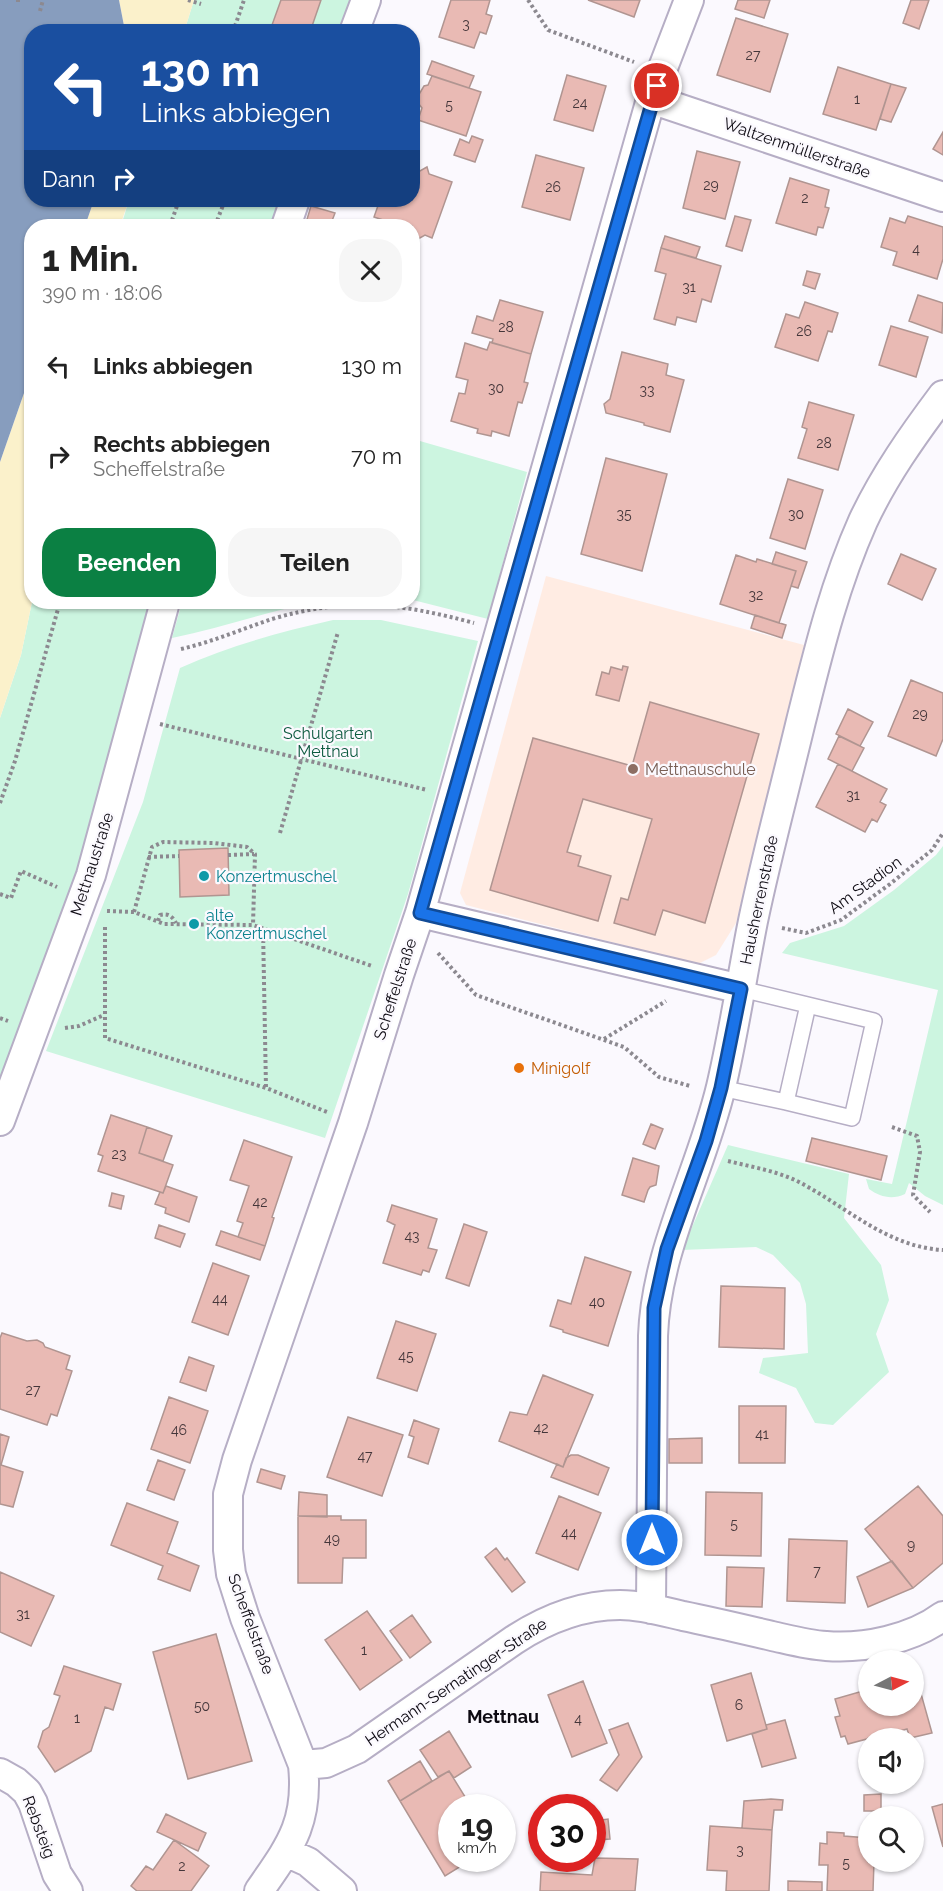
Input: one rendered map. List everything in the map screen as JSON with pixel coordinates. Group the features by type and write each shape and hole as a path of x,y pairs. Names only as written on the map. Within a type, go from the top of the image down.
{"street":[{"path":"357,24 366,0"},
{"name":"Scheffelstraße","path":"303,1765 245,1618 231,1574 227,1523 228,1494 237,1460 353,1123 418,920 651,99 688,0"},
{"name":"Waltzenmüllerstraße","path":"651,99 943,197"},
{"name":"Hausherrenstraße","path":"651,1609 654,1308 667,1249 701,1155 720,1091 753,922 830,607 864,521 881,488 903,450 943,395"},
{"name":"Mettnaustraße","path":"0,1121 94,864 163,609"},
{"path":"418,920 741,989"},
{"name":"Hermann-Sernatinger-Straße","path":"303,1765 326,1763 357,1749 536,1625 558,1615 593,1607 621,1605 651,1609 825,1646 854,1647 886,1641 914,1632 943,1616"},
{"path":"259,1891 286,1852 301,1818 306,1790 303,1765"},
{"name":"Rebsteig","path":"0,1773 16,1782 27,1792 33,1803 57,1874 68,1891"},
{"path":"286,1852 308,1862 342,1891"}],"lane":[{"path":"720,1091 786,1102 852,1118 874,1021 741,989"},
{"path":"786,1102 808,1005"}],"path":[{"path":"40,11 44,0"},
{"path":"188,0 201,4"},
{"path":"235,24 244,0"},
{"path":"528,0 548,30 662,73"},
{"path":"0,803 15,761 58,609"},
{"path":"151,654 183,648 273,619 318,609"},
{"path":"420,609 501,630"},
{"path":"280,833 338,632"},
{"path":"166,725 453,797"},
{"name":"Am Stadion","path":"753,922 806,933 841,920 932,850 943,832"},
{"path":"134,912 152,847 163,842 231,844 247,847 255,854"},
{"path":"228,855 255,854"},
{"path":"253,925 255,854"},
{"path":"148,857 179,856"},
{"path":"0,894 11,898 21,871 83,897"},
{"path":"353,1123 266,1088 105,1038 105,911 134,912 164,924 253,925 377,968"},
{"path":"158,921 159,915 166,914 172,917 176,924"},
{"path":"418,920 476,995 624,1047 659,1077 720,1091"},
{"path":"263,928 266,1088"},
{"path":"603,1040 700,980"},
{"path":"61,1029 79,1026 104,1015"},
{"path":"892,1127 917,1136 920,1152 913,1195 930,1212"},
{"path":"701,1155 784,1175 882,1233 925,1249 943,1250"}],"shaded area":[{"name":"Mettnauschule","path":"546,576 804,645 736,923 716,955 698,964 466,905 460,893"}],"green space":[{"path":"194,0 357,0 348,24 186,24"},
{"path":"127,207 286,207 281,219 123,219"},
{"path":"420,441 527,472 488,619 420,602"},
{"path":"31,609 159,609 81,869 0,1094 0,718 21,655"},
{"path":"180,609 286,609 208,629 172,638"},
{"name":"Schulgarten Mettnau","path":"333,620 381,620 478,641 408,894 325,1138 46,1051 143,802 180,668 255,640"},
{"path":"943,846 943,1205 925,1196 909,1183 905,1194 895,1197 882,1196 869,1189 866,1179 892,1184 938,990 782,953 790,943 844,926 894,890 936,855"},
{"path":"728,1145 849,1174 844,1218 881,1265 889,1300 876,1334 889,1372 833,1425 815,1423 796,1388 759,1373 763,1358 808,1353 806,1304 800,1283 773,1255 756,1247 682,1250"}],"sand":[{"path":"119,0 194,0 186,24 124,24"},
{"path":"92,207 127,207 122,219 87,219"},
{"path":"24,393 24,609 31,609 21,655 0,718 0,462"}],"water":[{"path":"0,0 119,0 124,24 24,24 24,207 92,207 87,219 24,219 24,393 0,462"}],"building":[{"path":"281,0 321,0 313,24 272,24"},
{"path":"451,0 490,0 486,14 492,16 486,34 480,32 474,48 439,37"},
{"path":"588,0 640,0 634,17"},
{"path":"738,0 770,0 764,18 735,9"},
{"path":"911,0 929,0 919,29 903,23"},
{"path":"736,18 788,34 770,92 717,75"},
{"path":"432,61 474,76 469,88 427,74"},
{"path":"838,67 891,84 876,130 823,114"},
{"path":"567,75 606,86 593,131 554,120"},
{"path":"432,76 481,92 466,136 420,121 422,108 420,93 424,86 428,85"},
{"path":"891,84 906,88 891,122 880,119"},
{"path":"943,132 943,155 933,149"},
{"path":"472,136 483,140 475,162 454,155 460,139 469,143"},
{"path":"697,151 740,162 725,219 683,208"},
{"path":"536,155 584,168 570,220 522,207"},
{"path":"427,167 429,174 452,182 432,238 425,235 420,238 420,219 374,217 378,207 420,207 420,171"},
{"path":"790,178 829,190 825,207 829,208 823,228 818,227 816,235 776,223"},
{"path":"311,207 335,213 333,219 307,219"},
{"path":"735,216 751,220 742,251 726,246"},
{"path":"908,216 943,227 943,259 937,279 893,265 897,252 881,247 890,218 905,223"},
{"path":"665,236 700,247 696,258 661,248"},
{"path":"661,248 721,266 711,302 702,299 696,322 677,317 675,325 654,319 666,274 655,271"},
{"path":"807,271 820,274 815,289 803,285"},
{"path":"918,295 943,303 942,333 909,321"},
{"path":"500,300 543,312 531,354 492,343 493,339 472,333 477,316 493,321"},
{"path":"805,302 838,313 832,332 828,331 818,361 775,347 786,314 799,318"},
{"path":"891,326 928,337 916,377 879,365"},
{"path":"490,342 531,354 524,382 528,383 522,403 518,402 509,436 492,431 491,436 477,433 478,429 451,421 459,393 465,394 468,380 456,377 465,343 487,350"},
{"path":"622,352 668,364 666,375 684,380 670,432 606,413 604,404 610,399"},
{"path":"809,402 854,415 838,470 798,458 807,429 802,427"},
{"path":"606,458 667,474 642,571 581,554"},
{"path":"788,479 823,490 805,549 770,538"},
{"path":"776,552 807,562 798,588 791,586 796,571 772,564"},
{"path":"901,554 936,569 922,600 888,584"},
{"path":"736,555 796,571 779,623 720,604"},
{"path":"755,615 786,625 782,638 751,628"},
{"path":"623,666 628,667 619,701 596,695 602,672 609,674 611,667 622,670"},
{"path":"911,680 943,693 943,739 936,756 888,736"},
{"path":"650,702 759,734 705,923 663,910 655,935 614,923 621,898 628,900 652,819 583,799 567,852 581,856 578,866 611,876 598,921 490,890 533,738 632,766"},
{"path":"848,709 873,722 860,746 836,734"},
{"path":"839,736 864,748 852,771 828,759"},
{"path":"838,764 887,789 880,802 886,805 877,822 872,819 865,832 816,807"},
{"name":"Konzertmuschel","path":"228,848 229,895 180,897 179,850"},
{"path":"111,1115 147,1127 139,1153 173,1165 163,1193 98,1171 103,1156 98,1154"},
{"path":"651,1124 663,1129 655,1149 643,1144"},
{"path":"147,1127 172,1136 163,1161 139,1153"},
{"path":"812,1138 887,1156 881,1180 806,1161"},
{"path":"244,1140 292,1157 265,1246 238,1237 243,1223 237,1221 249,1186 230,1180"},
{"path":"633,1158 659,1166 656,1185 650,1187 644,1202 622,1195"},
{"path":"166,1186 197,1197 189,1222 165,1213 166,1208 155,1204 160,1192 163,1193"},
{"path":"112,1193 124,1196 121,1209 109,1206"},
{"path":"392,1205 437,1219 428,1248 437,1250 429,1272 423,1270 421,1275 383,1263 395,1225 387,1221"},
{"path":"464,1224 487,1232 469,1286 446,1278"},
{"path":"159,1225 185,1234 180,1247 155,1238"},
{"path":"221,1231 265,1246 260,1260 216,1245"},
{"path":"585,1257 631,1272 608,1346 550,1326 558,1300 571,1304"},
{"path":"213,1263 249,1276 228,1335 192,1322"},
{"path":"721,1286 785,1288 784,1349 719,1347"},
{"path":"396,1321 436,1334 417,1391 377,1378"},
{"path":"2,1333 27,1341 37,1340 45,1347 70,1356 66,1369 72,1371 57,1416 51,1414 47,1425 0,1409 0,1338"},
{"path":"189,1357 214,1366 206,1391 180,1382"},
{"path":"543,1375 593,1395 563,1467 499,1441 510,1412 527,1415"},
{"path":"169,1397 208,1411 190,1463 151,1449"},
{"path":"739,1406 786,1406 785,1463 739,1463"},
{"path":"348,1417 403,1435 382,1496 327,1477"},
{"path":"414,1420 439,1429 428,1464 408,1457 414,1437 409,1435"},
{"path":"0,1434 9,1437 1,1465 23,1472 13,1507 0,1504"},
{"path":"702,1438 702,1463 669,1463 669,1439"},
{"path":"578,1455 609,1468 598,1495 551,1477 557,1464 563,1467 566,1458"},
{"path":"158,1460 185,1470 174,1500 147,1490"},
{"path":"261,1469 285,1476 281,1489 257,1482"},
{"path":"918,1486 943,1516 943,1563 913,1588 865,1529"},
{"path":"299,1492 327,1495 327,1517 298,1516"},
{"path":"706,1492 762,1493 761,1556 705,1555"},
{"path":"559,1496 601,1513 578,1570 536,1553"},
{"path":"127,1503 178,1522 167,1553 199,1566 190,1591 158,1579 163,1566 111,1545"},
{"path":"298,1516 341,1516 341,1520 366,1520 366,1558 343,1558 342,1583 298,1583"},
{"path":"789,1539 847,1541 845,1603 787,1601"},
{"path":"496,1548 505,1560 507,1558 525,1582 512,1592 485,1557"},
{"path":"892,1561 913,1588 868,1607 857,1577"},
{"path":"727,1567 764,1568 762,1607 726,1606"},
{"path":"0,1572 54,1596 31,1646 0,1632"},
{"path":"367,1611 402,1660 360,1690 325,1640"},
{"path":"412,1615 431,1642 410,1658 390,1631"},
{"path":"216,1634 252,1761 188,1779 153,1652"},
{"path":"64,1666 121,1684 113,1710 105,1707 91,1751 55,1772 38,1747 43,1731 49,1727 60,1696 54,1694"},
{"path":"751,1673 767,1729 727,1741 711,1685"},
{"path":"583,1681 607,1743 572,1757 548,1695"},
{"path":"858,1692 858,1716 924,1716 924,1704 932,1733 924,1735 924,1728 858,1728 858,1741 848,1744 845,1736 841,1737 835,1717 840,1716 835,1699"},
{"path":"785,1720 796,1758 762,1767 752,1734 767,1729 766,1725"},
{"path":"628,1723 642,1757 617,1791 600,1780 619,1755 609,1730"},
{"path":"449,1731 471,1767 454,1778 449,1771 438,1777 420,1750"},
{"path":"420,1761 432,1781 400,1801 388,1781"},
{"path":"449,1771 463,1794 438,1794 438,1864 400,1801"},
{"path":"881,1794 881,1806 864,1806 864,1795"},
{"path":"783,1800 782,1810 774,1810 772,1830 742,1828 744,1801"},
{"path":"943,1804 943,1847 932,1807"},
{"path":"166,1814 206,1833 198,1851 157,1832"},
{"path":"606,1819 608,1819 610,1839 606,1839"},
{"path":"710,1826 772,1830 769,1891 726,1891 727,1871 707,1870"},
{"path":"827,1832 844,1833 844,1836 858,1837 858,1872 874,1872 873,1891 827,1891 828,1865 819,1865 820,1843 827,1844"},
{"path":"174,1840 209,1866 191,1891 137,1891 131,1886 146,1866 153,1870"},
{"path":"606,1858 638,1859 635,1891 540,1891 541,1872 592,1875 593,1872 606,1872"},
{"path":"788,1881 822,1882 822,1891 788,1891"}],"place":[{"name":"Mettnauschule","path":"633,769"},
{"name":"Konzertmuschel","path":"204,876"},
{"name":"alte Konzertmuschel","path":"194,924"},
{"name":"Minigolf","path":"519,1068"}],"district":[{"name":"Mettnau","path":"503,1716"}],"route":[{"path":"652,1540 654,1308 667,1249 706,1141 721,1088 741,989 420,913 651,99 657,86"}]}
